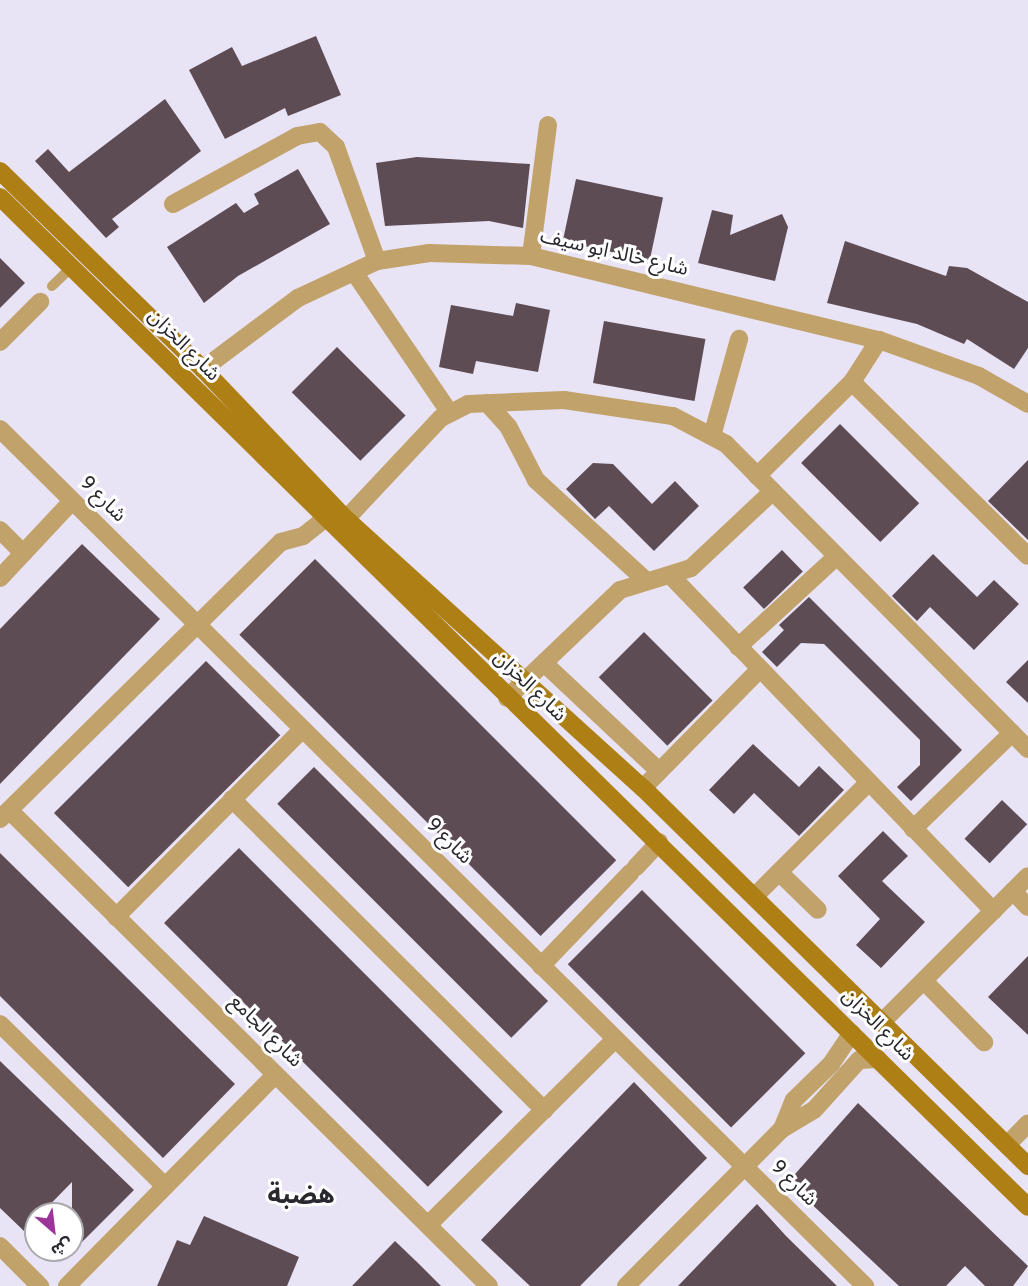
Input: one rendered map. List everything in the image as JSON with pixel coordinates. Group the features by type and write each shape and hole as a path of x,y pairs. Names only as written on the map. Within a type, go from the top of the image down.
{"main road":[{"name":"شارع الخزان","path":"0,171 203,369 346,519 643,788 1028,1166"},
{"name":"شارع الخزان","path":"0,197 507,698 659,842 1028,1207"}],"street":[{"path":"531,256 548,125"},
{"path":"173,204 297,136 320,132 336,147 377,261"},
{"name":"شارع خالد ابو سيف","path":"203,369 273,314 377,261 429,253 531,256 879,340 979,375 1028,404"},
{"path":"354,272 449,412"},
{"path":"0,342 40,302"},
{"path":"712,436 739,339"},
{"path":"757,476 852,382 879,340"},
{"path":"852,382 1028,556"},
{"path":"346,519 449,412 487,403 564,400 654,411 712,436 757,476 1028,749"},
{"path":"487,403 508,426 536,480 645,580"},
{"name":"شارع 9","path":"0,429 859,1284"},
{"path":"507,698 620,590 645,580 671,576 702,560 773,491"},
{"path":"0,578 71,501"},
{"path":"5,815 281,542 303,536 325,519"},
{"path":"0,530 23,553"},
{"path":"738,647 837,556"},
{"path":"671,576 993,911"},
{"path":"544,663 659,771"},
{"path":"643,788 760,669"},
{"path":"116,916 302,730"},
{"path":"913,829 1012,734"},
{"path":"755,896 868,782"},
{"path":"232,800 544,1110"},
{"name":"شارع الجامع","path":"5,815 116,916 428,1225 484,1284"},
{"path":"541,966 659,842"},
{"path":"779,872 818,910"},
{"path":"882,1022 1028,876"},
{"path":"1013,891 1028,907"},
{"path":"924,981 984,1042"},
{"path":"0,1024 165,1186"},
{"path":"782,1129 794,1100 831,1064 852,1032"},
{"path":"428,1225 615,1039"},
{"path":"626,1286 782,1129 814,1110 855,1063 878,1059"},
{"path":"67,1286 275,1075"},
{"path":"1007,1145 1028,1123"},
{"path":"0,1246 40,1286"}],"lane":[{"path":"52,286 72,267"}],"building":[{"path":"316,36 341,95 288,116 285,108 225,139 189,70 232,47 242,66"},
{"path":"165,99 201,151 112,219 119,227 106,238 35,161 48,149 69,172"},
{"path":"417,157 530,164 523,228 489,221 385,226 376,163"},
{"path":"298,169 330,224 238,276 204,303 167,247 236,203 244,213 259,204 254,194"},
{"path":"576,179 663,198 650,260 563,242"},
{"path":"712,210 733,215 730,235 782,214 788,227 775,281 698,263"},
{"path":"845,241 946,276 949,266 967,268 1028,302 1028,348 1014,369 967,339 964,344 917,324 827,303"},
{"path":"0,258 25,283 0,308"},
{"path":"516,303 550,310 538,372 476,361 473,374 439,367 451,305 513,316"},
{"path":"604,321 705,339 694,401 593,383"},
{"path":"337,347 406,416 360,461 292,392"},
{"path":"840,424 919,503 880,542 801,463"},
{"path":"1028,460 1028,540 988,501"},
{"path":"593,463 613,464 652,504 675,481 699,506 654,551 609,506 595,519 566,489"},
{"path":"82,544 160,619 0,784 0,629"},
{"path":"782,550 803,572 764,609 743,588"},
{"path":"933,554 977,597 994,580 1019,604 974,650 930,607 917,621 892,596"},
{"path":"315,559 616,860 541,936 239,635"},
{"path":"809,597 962,750 911,801 897,787 920,765 920,740 824,644 801,643 777,667 762,652 784,630 779,625"},
{"path":"644,632 713,701 667,746 599,677"},
{"path":"1028,660 1028,703 1006,682"},
{"path":"206,661 280,735 128,887 54,813"},
{"path":"753,744 799,787 819,766 844,790 799,836 754,793 734,814 709,790"},
{"path":"314,767 548,1001 511,1038 277,804"},
{"path":"1002,800 1027,824 990,863 964,839"},
{"path":"883,831 908,856 882,881 925,922 881,968 856,945 880,919 838,876"},
{"path":"239,848 503,1112 428,1187 164,923"},
{"path":"0,853 235,1084 163,1158 0,996"},
{"path":"642,890 805,1053 731,1128 568,964"},
{"path":"1028,956 1028,1035 988,997"},
{"path":"0,1061 134,1190 84,1240 84,1202 72,1202 72,1182 52,1202 24,1202 24,1231 0,1208"},
{"path":"634,1082 707,1158 580,1286 530,1286 481,1240"},
{"path":"858,1103 1028,1266 1013,1286 985,1286 965,1266 946,1286 899,1286 788,1182"},
{"path":"757,1204 786,1236 837,1286 678,1286"},
{"path":"204,1216 299,1257 287,1286 157,1286 177,1240 190,1245"},
{"path":"395,1241 419,1264 441,1286 352,1286"}],"district":[{"name":"هضبة","path":"301,1197"}]}
